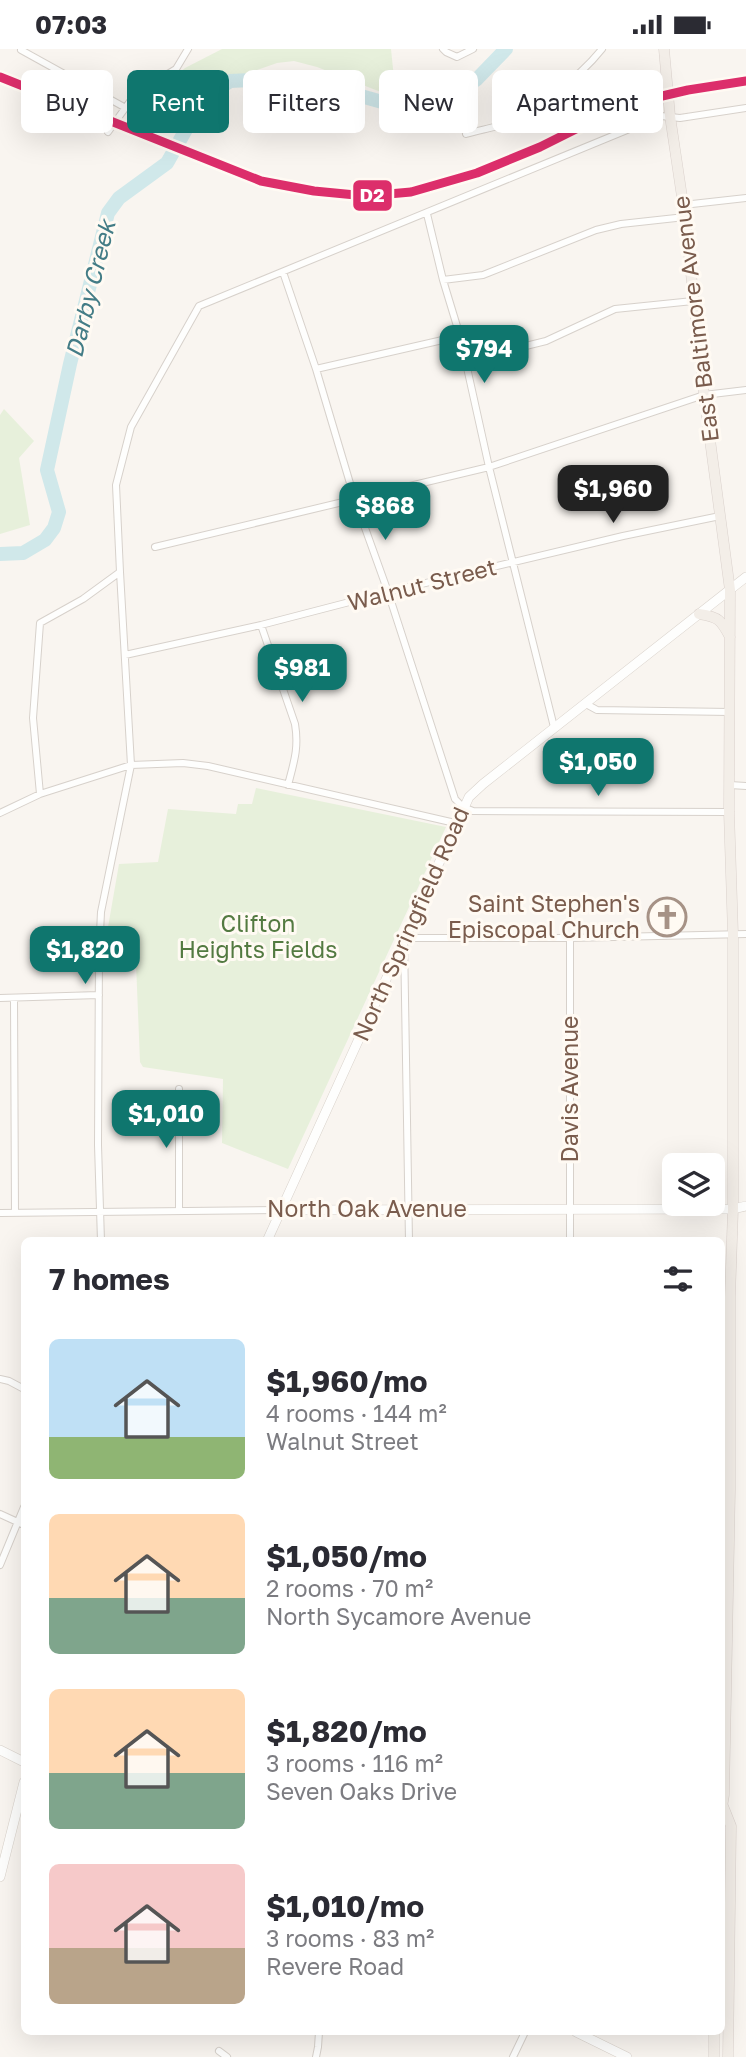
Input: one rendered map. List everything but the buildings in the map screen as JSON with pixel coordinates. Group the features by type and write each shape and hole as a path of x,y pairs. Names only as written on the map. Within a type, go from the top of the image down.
{"main road":[{"name":"East Baltimore Avenue","path":"664,49 704,395 730,590 733,1209 726,1297 725,1515"},
{"name":"North Springfield Road","path":"269,1237 469,797 746,577"},
{"path":"699,614 722,622 730,638"},
{"name":"North Oak Avenue","path":"281,1210 733,1209 746,1206"},
{"path":"0,1750 21,1760"},
{"path":"0,1877 21,1794"},
{"name":"East Baltimore Avenue","path":"725,1814 731,1826 725,1930 728,2057"},
{"path":"582,2035 628,2057"},
{"path":"714,2035 714,2057"}],"street":[{"path":"113,124 135,93 176,69 188,49"},
{"path":"443,49 457,57 473,49"},
{"path":"466,134 500,125 526,112 591,64 602,49"},
{"path":"22,50 124,107"},
{"path":"101,1237 101,912 131,765 116,485 131,427 199,306 661,116 680,118 746,108"},
{"path":"683,205 746,198"},
{"path":"427,214 460,336 489,467 555,727"},
{"path":"443,280 483,275 596,230 621,224 685,217"},
{"path":"283,272 316,369 355,500 388,592 455,799 463,807 474,811 730,812"},
{"path":"465,361 546,341 615,309 693,300"},
{"path":"316,369 460,336"},
{"path":"155,547 489,467 704,395 746,390"},
{"name":"Walnut Street","path":"125,655 261,625 623,536 720,516"},
{"path":"40,794 33,718 40,623 83,599 120,572"},
{"path":"261,625 295,724 297,749 288,785"},
{"path":"586,704 597,710 730,712"},
{"path":"0,813 40,794 131,765 183,763 208,766 456,823"},
{"path":"730,785 746,786"},
{"path":"409,1237 404,937 746,935"},
{"name":"Davis Avenue","path":"570,938 570,1237"},
{"path":"0,998 99,995"},
{"path":"14,998 15,1213"},
{"path":"179,1089 180,1211"},
{"name":"North Oak Avenue","path":"0,1213 281,1210"},
{"path":"0,1379 21,1387"},
{"path":"0,1514 21,1525"},
{"path":"0,1565 21,1528"},
{"path":"316,2057 319,2035"},
{"path":"513,2057 524,2035"},
{"path":"219,2051 227,2057"}],"green space":[{"path":"222,49 391,49 393,70 379,70 379,91 365,86 365,70 325,70 294,61 257,70 243,70 243,78 229,85 229,70 183,70"},
{"path":"4,409 34,441 19,458 30,525 0,534 0,415"},
{"name":"Clifton Heights Fields","path":"256,788 446,827 288,1169 222,1143 223,1079 143,1067 140,1062 136,963 104,950 119,864 158,862 168,809 236,814 238,804 252,804"}],"waterway":[{"name":"Darby Creek","path":"0,554 23,553 45,540 54,528 59,512 47,470 70,364 108,213 119,198 167,163 201,103 230,81 271,79 295,87 318,84 400,107 424,108 449,99 477,79 506,49"}],"transit line":[{"name":"D2","path":"0,77 261,181 314,191 366,196 411,192 477,173 540,147 608,113 645,100 746,81"}],"place":[{"name":"Saint Stephen's Episcopal Church","path":"667,917"}]}
